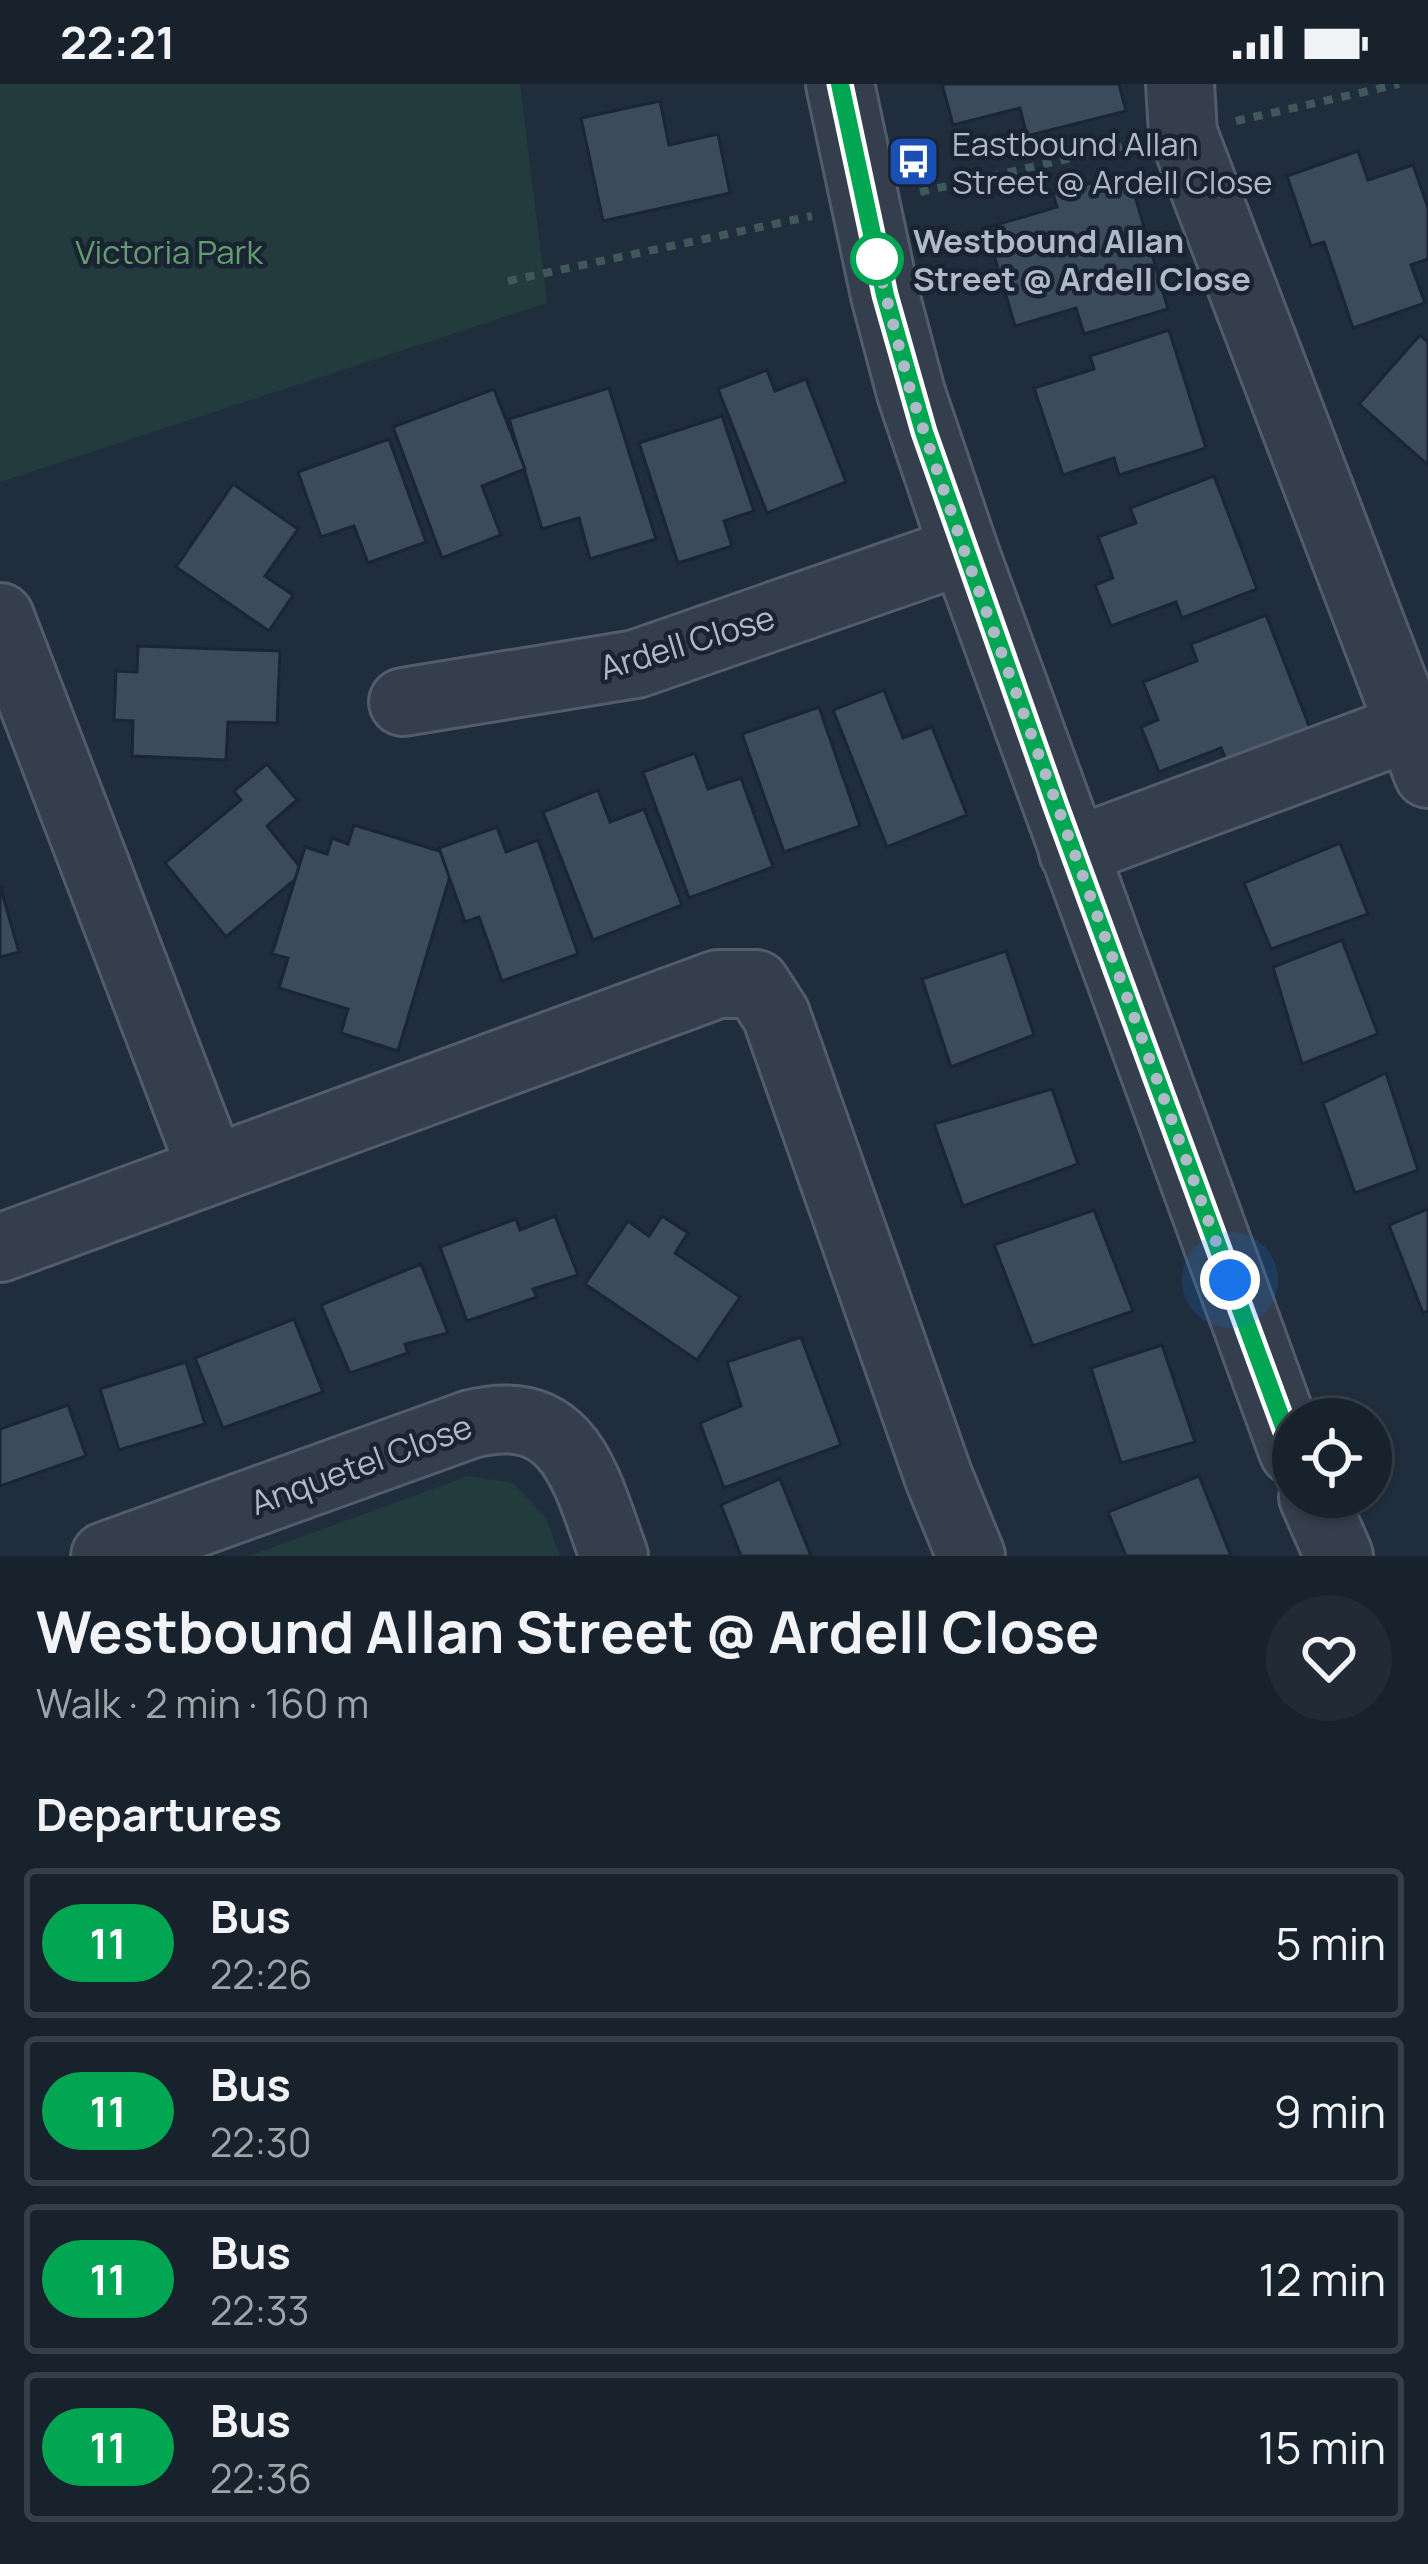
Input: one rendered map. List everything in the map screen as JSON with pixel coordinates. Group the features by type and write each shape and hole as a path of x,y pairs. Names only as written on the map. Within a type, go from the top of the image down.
{"street":[{"path":"840,84 911,393 1072,852 1274,1398"},
{"path":"1072,852 1421,740 1183,133 1180,84"},
{"name":"Ardell Close","path":"403,702 636,664 964,550"},
{"path":"0,617 212,1170"},
{"path":"0,1248 718,984 756,984 776,1015 938,1478 971,1556"},
{"name":"Anquetel Close","path":"105,1556 471,1424 508,1417 545,1427 562,1438 590,1490 614,1556"},
{"path":"1322,1518 1339,1556"}],"path":[{"path":"508,281 817,215"}],"green space":[{"name":"Victoria Park","path":"0,84 520,84 547,303 0,482"},
{"path":"468,1476 513,1483 546,1518 560,1556 249,1556"}],"building":[{"path":"942,84 1119,84 1126,111 1027,136 1020,108 953,125"},
{"path":"660,101 669,145 718,134 730,193 603,221 581,118"},
{"path":"1358,151 1368,180 1413,165 1428,208 1428,259 1411,265 1425,303 1353,328 1324,242 1311,246 1287,176"},
{"path":"1128,172 1168,309 1084,334 1076,308 1015,326 986,228 1057,207 1053,194"},
{"path":"1169,330 1206,448 1119,475 1114,458 1063,475 1034,388 1094,369 1090,356"},
{"path":"1420,335 1428,342 1428,465 1359,404"},
{"path":"767,370 775,391 806,379 846,482 767,513 718,389"},
{"path":"609,388 656,539 590,559 579,518 542,529 509,419"},
{"path":"494,389 525,469 482,486 501,535 442,558 393,427"},
{"path":"722,416 754,511 724,521 732,546 678,563 639,443"},
{"path":"389,439 426,542 368,563 354,526 321,537 298,472"},
{"path":"1214,476 1257,589 1182,618 1176,602 1111,626 1095,585 1113,578 1098,537 1136,523 1130,508"},
{"path":"233,484 298,529 265,576 293,595 269,631 176,567"},
{"path":"1266,615 1313,736 1230,768 1221,748 1159,772 1141,727 1158,720 1143,682 1197,661 1191,644"},
{"path":"138,646 280,651 277,723 228,722 226,760 132,756 133,721 114,720 116,671 137,672"},
{"path":"884,690 903,738 932,727 967,815 887,847 833,710"},
{"path":"819,707 860,826 784,852 742,734"},
{"path":"695,753 708,789 741,778 773,867 689,898 643,772"},
{"path":"267,764 297,800 267,826 304,872 226,937 165,863 241,800 234,791"},
{"path":"598,790 610,822 644,809 682,905 593,940 543,812"},
{"path":"354,825 456,856 398,1051 341,1033 348,1009 279,988 288,958 272,954 305,847 327,854 332,838 348,844"},
{"path":"497,827 506,852 538,840 578,954 502,981 479,917 465,922 439,848"},
{"path":"1340,843 1368,914 1271,949 1244,883"},
{"path":"0,886 19,952 0,957"},
{"path":"1342,940 1378,1034 1302,1064 1273,967"},
{"path":"1006,951 1034,1035 951,1067 922,979"},
{"path":"1386,1073 1418,1170 1355,1193 1323,1103"},
{"path":"1052,1089 1078,1164 963,1206 934,1124"},
{"path":"1428,1209 1428,1311 1423,1313 1389,1225"},
{"path":"1094,1210 1133,1311 1033,1346 994,1245"},
{"path":"555,1216 578,1275 533,1289 537,1297 467,1321 440,1247 516,1219 520,1230"},
{"path":"662,1216 688,1233 675,1253 740,1297 697,1360 585,1284 628,1221 649,1236"},
{"path":"421,1264 448,1333 405,1344 408,1353 350,1373 321,1305"},
{"path":"294,1319 323,1392 223,1428 195,1358"},
{"path":"801,1337 841,1445 724,1488 700,1423 741,1406 727,1362"},
{"path":"1162,1345 1195,1442 1121,1463 1091,1368"},
{"path":"186,1362 205,1424 119,1450 100,1389"},
{"path":"68,1405 86,1456 0,1486 0,1429"},
{"path":"1199,1476 1231,1556 1126,1556 1108,1512"},
{"path":"780,1479 811,1556 741,1556 721,1505"}],"bus line":[{"name":"11","path":"840,84 864,205 911,393 1057,809 1274,1398"}],"place":[{"name":"Eastbound Allan Street @ Ardell Close","path":"913,162"},
{"name":"Westbound Allan Street @ Ardell Close","path":"877,259"}],"route":[{"path":"877,259 874,250 911,393 964,550 1230,1280"}]}
